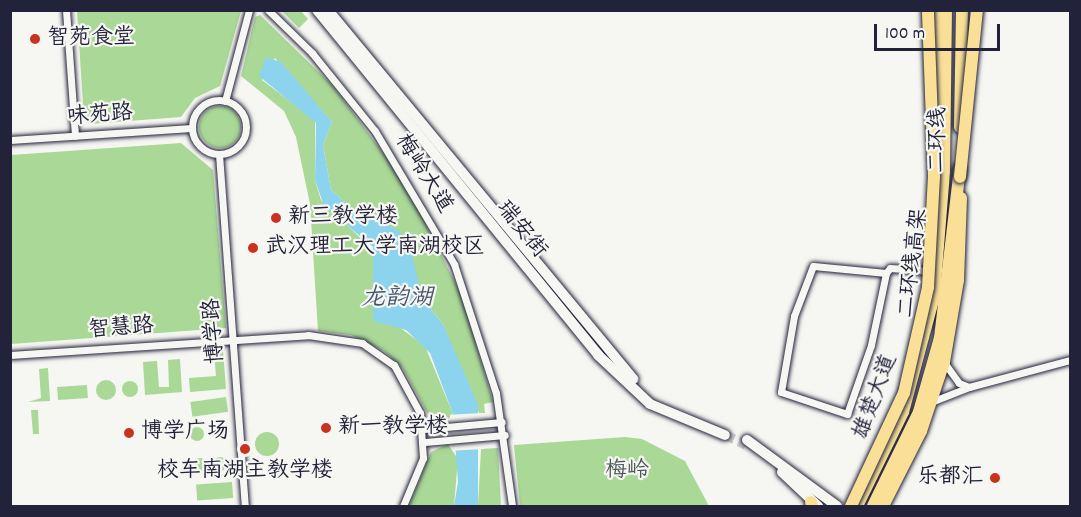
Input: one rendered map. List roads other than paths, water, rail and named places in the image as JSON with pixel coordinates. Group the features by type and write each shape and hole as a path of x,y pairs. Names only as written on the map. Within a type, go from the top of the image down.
{"main road":[{"name":"瑞安街","path":"317,10 598,355 650,404 726,432 656,401 611,356 328,10"},
{"path":"854,507 904,393 928,287 934,176 928,10"},
{"name":"雄楚大道","path":"854,507 906,382 930,271 938,10"},
{"name":"二环线高架","path":"854,507 903,412 934,296 944,172 946,10"},
{"name":"二环线","path":"873,507 919,412 940,338 960,177 962,10"},
{"path":"883,507 931,402 944,362 958,280 967,10"},
{"path":"960,177 977,10"},
{"path":"814,505 746,443 837,507"}],"street":[{"path":"66,10 75,136"},
{"path":"225,101 249,10"},
{"name":"梅岭大道","path":"268,10 351,98 427,211 476,321 505,435 512,507"},
{"path":"225,101 242,113 246,129 239,145 219,154 203,148 192,128 200,108 225,101"},
{"name":"味苑路","path":"10,140 192,128"},
{"name":"博学路","path":"219,154 245,507"},
{"path":"886,273 813,266 794,316 781,392 847,414 872,345 886,273 890,268 930,271"},
{"name":"智慧路","path":"10,355 322,335 362,343 399,371 424,429 425,441 418,475 403,507"},
{"path":"931,402 969,387 1071,360"},
{"path":"944,362 958,383 969,387"},
{"path":"424,429 502,422"},
{"path":"425,441 505,435"}],"water":[{"name":"龙韵湖","path":"266,57 281,62 332,122 323,145 331,190 350,207 399,231 410,247 423,300 443,324 478,405 478,506 454,506 458,482 453,414 430,353 406,330 373,321 373,247 324,206 315,180 316,123 259,76"}],"tunnel":[{"path":"725,435 746,445"}],"place":[{"name":"智苑食堂","path":"35,39"},
{"name":"新三教学楼","path":"276,218"},
{"name":"武汉理工大学南湖校区","path":"253,248"},
{"name":"新一教学楼","path":"326,428"},
{"name":"博学广场","path":"129,433"},
{"name":"校车南湖主教学楼","path":"245,449"},
{"name":"乐都汇","path":"995,478"}],"park label":[{"name":"梅岭","path":"627,472"}]}
